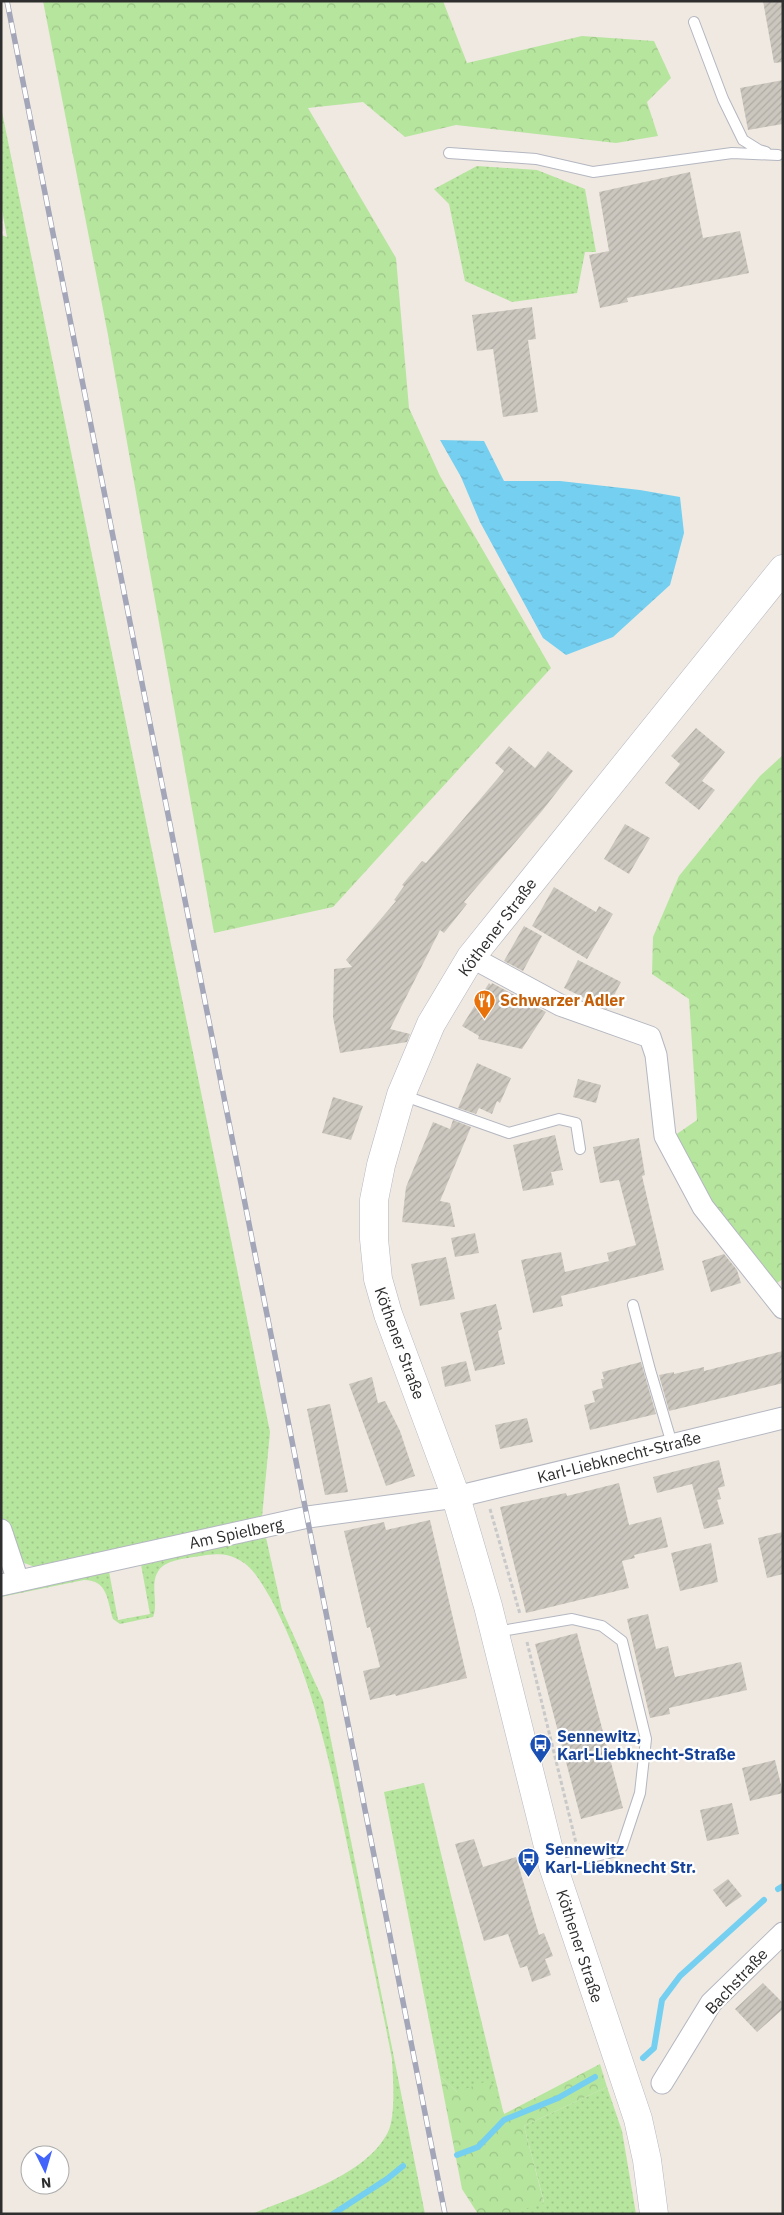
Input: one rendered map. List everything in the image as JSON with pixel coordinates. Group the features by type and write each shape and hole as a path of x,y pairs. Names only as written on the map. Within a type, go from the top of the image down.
{"main road":[{"name":"Köthener Straße","path":"654,2214 647,2160 638,2119 554,1866 495,1632 456,1497 388,1314 378,1279 374,1239 374,1200 381,1165 401,1095 431,1024 471,957 783,569"}],"street":[{"path":"471,957 560,1005 650,1037 656,1055 665,1136 703,1207 783,1308"},
{"name":"Karl-Liebknecht-Straße","path":"456,1497 783,1418"},
{"name":"Am Spielberg","path":"1,1530 10,1583 308,1517 456,1497"},
{"name":"Bachstraße","path":"662,2083 711,2003 779,1945"}],"lane":[{"path":"694,22 723,99 743,140 759,150 780,155"},
{"path":"449,153 536,159 593,172 732,153 780,155"},
{"path":"401,1095 509,1133 559,1119 576,1123 580,1149"},
{"path":"633,1306 672,1444"},
{"path":"495,1632 572,1620 602,1626 622,1641 635,1691 646,1739 640,1793 622,1847 613,1852 554,1866"}],"path":[{"path":"484,1490 524,1626 581,1860"}],"green space":[{"path":"43,1 443,1 467,63 582,36 654,41 671,78 647,102 658,136 616,143 456,125 405,137 363,102 308,108 396,258 409,408 440,476 551,668 333,907 214,933 108,335"},
{"path":"1,107 270,1432 262,1517 38,1568 21,1562 1,1520 1,235 7,237 1,205"},
{"path":"477,166 537,170 585,189 596,252 585,252 577,293 512,302 465,281 449,204 434,189"},
{"path":"783,755 783,1279 774,1285 713,1210 671,1138 697,1120 689,999 652,974 653,937 679,876 760,776"},
{"path":"265,1533 282,1610 323,1700 425,2214 252,2214 328,2183 364,2161 378,2147 388,2132 391,2125 393,2096 392,2059 388,2037 323,1739 301,1667 271,1599 258,1578 246,1564 236,1558 222,1554 185,1558 167,1563 156,1575 154,1587 155,1611 153,1617 120,1624 113,1619 108,1598 102,1587 92,1581 84,1580 1,1597 1,1589 108,1566 118,1620 150,1614 140,1559"},
{"path":"424,1783 504,2115 457,2092 440,2076 384,1792"},
{"path":"600,2064 607,2087 524,2126 544,2203 508,2214 478,2214 462,2189 440,2076 457,2092 490,2080 504,2114"},
{"path":"607,2087 622,2131 636,2214 508,2214 544,2202 524,2126"}],"water":[{"path":"440,440 484,441 504,481 560,481 640,490 680,497 684,533 670,585 613,637 566,655 543,638 480,522 461,477"}],"building":[{"path":"763,1 783,1 783,62 774,63"},
{"path":"783,80 783,124 748,130 740,88"},
{"path":"690,172 703,238 740,231 749,273 627,298 628,302 600,308 589,255 609,251 599,192"},
{"path":"532,307 536,339 528,340 538,412 503,417 493,349 477,351 472,315"},
{"path":"696,728 725,752 702,781 715,790 699,810 665,783 680,764 671,756"},
{"path":"509,746 535,768 548,751 573,771 542,811 464,902 467,904 444,933 440,930 390,1029 410,1034 407,1042 340,1053 333,1017 334,969 352,967 346,960 396,901 394,900 404,886 402,885 422,861 426,863 504,771 495,763"},
{"path":"625,824 650,838 629,874 604,859"},
{"path":"554,887 596,912 599,906 613,914 587,959 532,926"},
{"path":"524,926 542,936 523,971 504,961"},
{"path":"578,960 621,982 607,1009 564,988"},
{"path":"489,983 546,1012 522,1049 478,1039 479,1036 462,1026"},
{"path":"477,1063 511,1078 500,1103 497,1101 492,1114 479,1108 476,1114 458,1108"},
{"path":"578,1079 601,1085 596,1103 573,1097"},
{"path":"333,1097 363,1106 351,1140 322,1133"},
{"path":"453,1120 471,1127 440,1201 450,1203 455,1227 402,1222 406,1187 433,1122 450,1129"},
{"path":"555,1135 563,1170 551,1172 554,1185 523,1191 513,1145"},
{"path":"639,1138 645,1175 642,1176 664,1270 561,1296 563,1306 533,1313 521,1260 561,1252 565,1272 609,1261 607,1253 636,1245 619,1180 600,1183 593,1147"},
{"path":"475,1233 479,1253 455,1257 451,1238"},
{"path":"724,1254 737,1270 741,1283 711,1292 702,1261"},
{"path":"446,1257 455,1299 420,1306 411,1264"},
{"path":"496,1304 502,1329 498,1331 505,1364 475,1371 460,1313"},
{"path":"783,1351 783,1383 669,1411 659,1375 674,1372 674,1374 704,1367 704,1371"},
{"path":"466,1361 471,1381 445,1387 441,1367"},
{"path":"641,1362 656,1414 590,1430 584,1405 595,1402 592,1391 603,1388 601,1379 604,1379 602,1372"},
{"path":"372,1377 378,1403 385,1401 400,1431 415,1476 386,1486 349,1384"},
{"path":"330,1404 348,1492 325,1495 307,1409"},
{"path":"527,1418 533,1442 500,1449 495,1425"},
{"path":"719,1460 725,1486 718,1488 721,1499 717,1500 724,1524 704,1529 692,1484 657,1493 653,1477"},
{"path":"619,1483 629,1525 661,1517 668,1547 634,1555 635,1558 622,1561 629,1588 526,1613 500,1507 566,1493 567,1496"},
{"path":"430,1520 467,1678 396,1696 395,1694 370,1700 363,1671 380,1667 370,1627 367,1628 344,1531 384,1522 386,1530"},
{"path":"783,1532 783,1574 767,1578 758,1538"},
{"path":"711,1543 718,1582 680,1591 671,1553"},
{"path":"648,1614 656,1649 668,1646 675,1677 741,1662 747,1690 669,1708 670,1714 650,1718 627,1619"},
{"path":"577,1633 623,1808 581,1819 535,1644"},
{"path":"775,1760 783,1793 750,1801 742,1768"},
{"path":"732,1803 739,1834 707,1841 700,1810"},
{"path":"474,1839 483,1867 516,1857 539,1935 544,1933 553,1956 545,1959 551,1975 532,1982 527,1966 520,1968 508,1934 484,1941 455,1844"},
{"path":"728,1879 742,1896 726,1907 713,1890"},
{"path":"763,1983 783,2003 783,2009 757,2032 735,2009"}],"waterway":[{"path":"778,1889 783,1886"},
{"path":"643,2058 654,2048 662,2000 680,1976 764,1900"},
{"path":"457,2155 478,2147 504,2120 558,2098 595,2077"},
{"path":"333,2214 387,2179 403,2166"}],"railway":[{"path":"7,1 445,2214"}],"place":[{"name":"Schwarzer Adler","path":"484,1019"},
{"name":"Sennewitz, Karl-Liebknecht-Straße","path":"541,1764"},
{"name":"Sennewitz Karl-Liebknecht Str.","path":"529,1877"}]}
